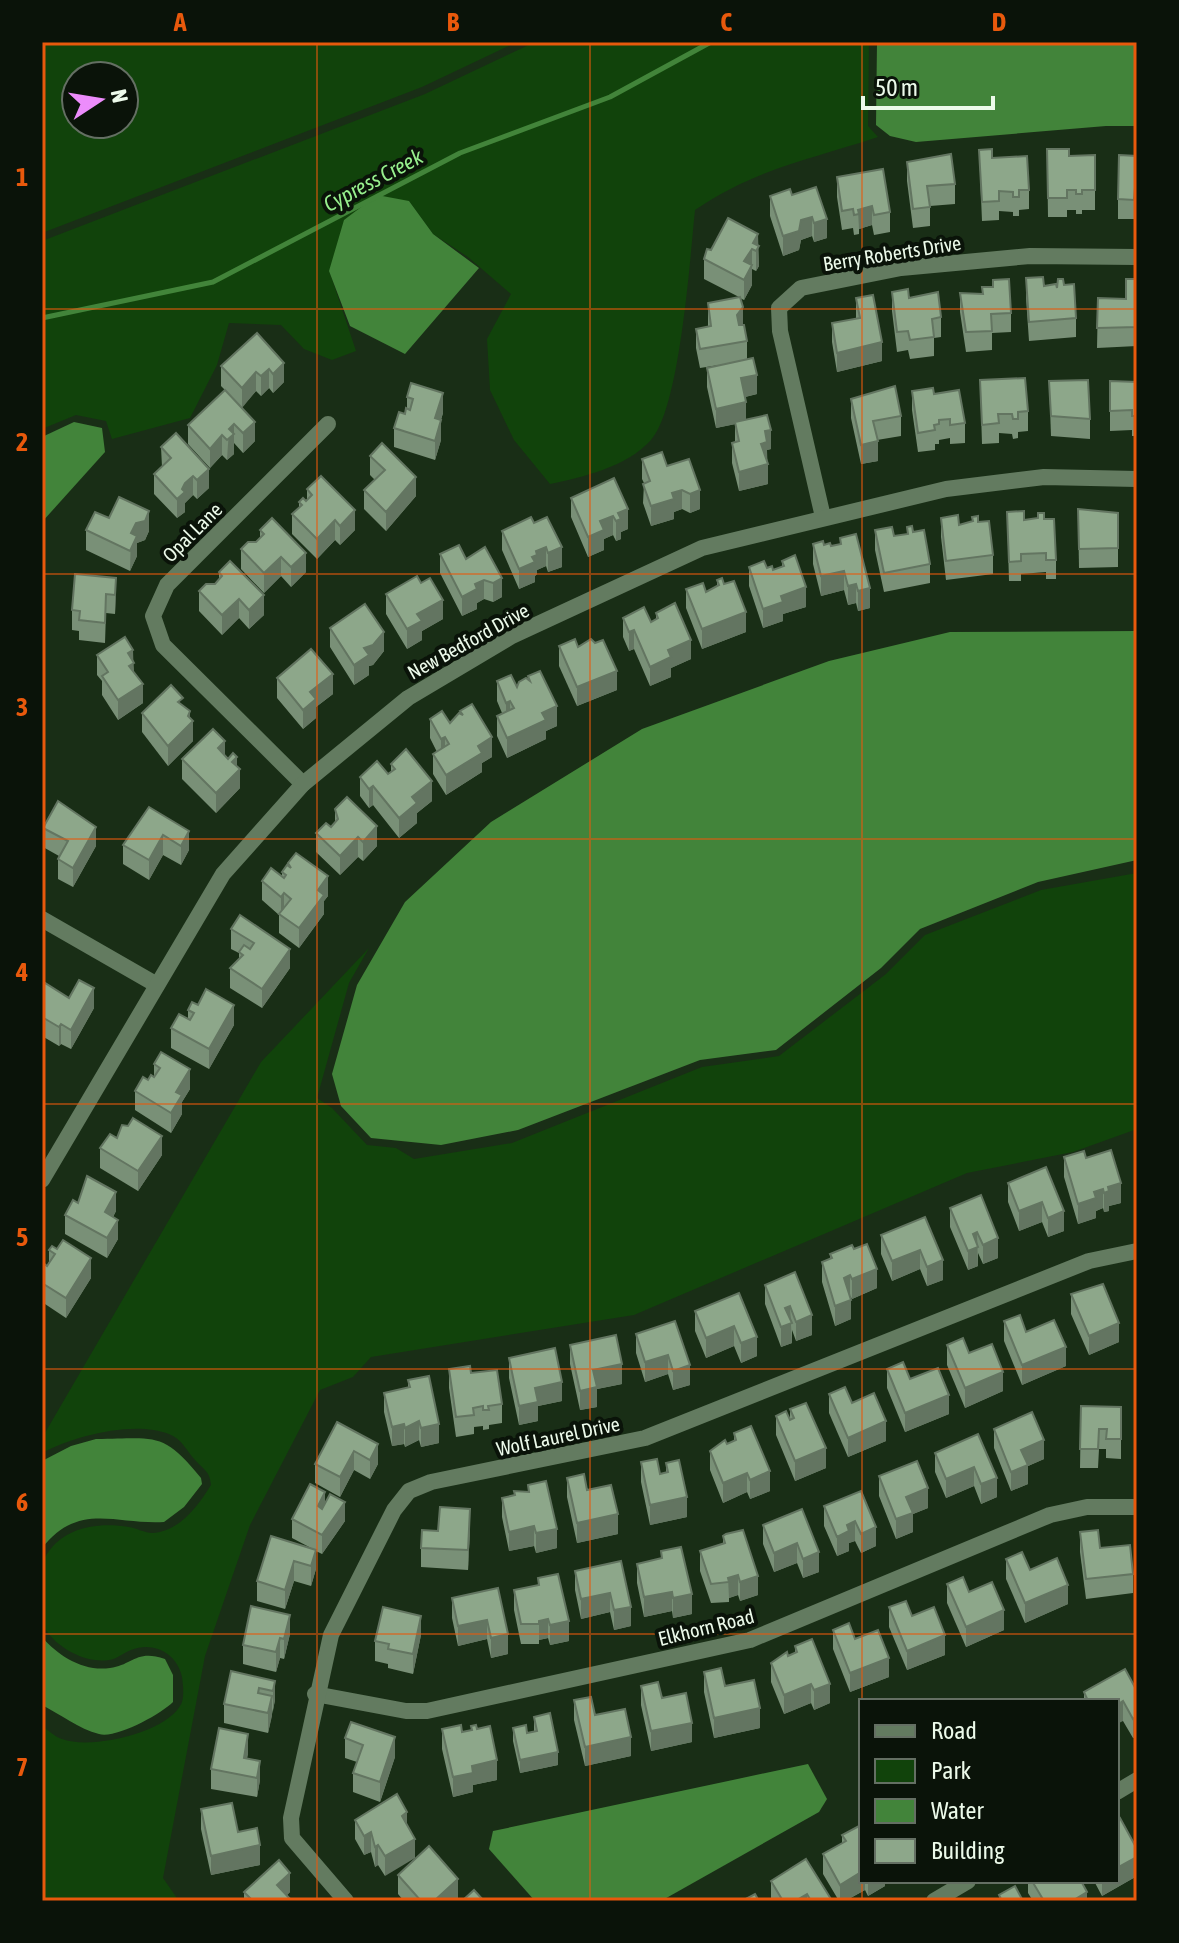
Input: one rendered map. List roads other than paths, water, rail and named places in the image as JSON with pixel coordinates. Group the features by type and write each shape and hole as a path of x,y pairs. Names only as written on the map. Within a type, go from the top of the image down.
{"street":[{"name":"Berry Roberts Drive","path":"823,517 780,331 779,308 801,288 901,268 1030,256 1137,257"},
{"name":"Opal Lane","path":"303,784 163,645 153,616 167,585 328,424"},
{"name":"New Bedford Drive","path":"42,1180 223,874 303,784 408,698 512,636 702,548 946,489 1044,477 1137,479"},
{"path":"42,919 157,985"},
{"name":"Wolf Laurel Drive","path":"346,1901 292,1838 291,1818 315,1694 331,1635 394,1510 409,1491 431,1482 645,1438 1089,1261 1137,1251"},
{"name":"Elkhorn Road","path":"315,1694 406,1711 427,1711 750,1640 1050,1515 1087,1507 1137,1507"},
{"path":"1119,1791 1137,1780"},
{"path":"934,1901 965,1883"}],"water":[{"path":"877,42 1137,42 1137,126 916,142 890,136 876,125"},
{"path":"377,195 409,201 433,234 479,268 405,354 350,326 329,271 344,220"},
{"path":"74,422 102,428 105,452 42,522 42,437"},
{"path":"1137,631 1137,860 1038,882 920,929 881,968 776,1050 700,1060 518,1130 441,1145 371,1138 341,1106 332,1074 357,985 405,902 491,822 642,729 829,661 950,632"},
{"path":"96,1439 156,1440 188,1463 201,1478 202,1484 184,1507 164,1522 84,1520 56,1534 42,1548 42,1461 71,1446"},
{"path":"42,1637 64,1656 91,1668 110,1668 147,1656 165,1659 173,1675 173,1702 149,1719 116,1733 99,1734 84,1729 42,1705"},
{"path":"808,1764 827,1799 819,1812 661,1901 535,1901 489,1849 493,1831"}],"waterway":[{"name":"Cypress Creek","path":"42,318 213,282 460,153 610,97 711,42"}]}
